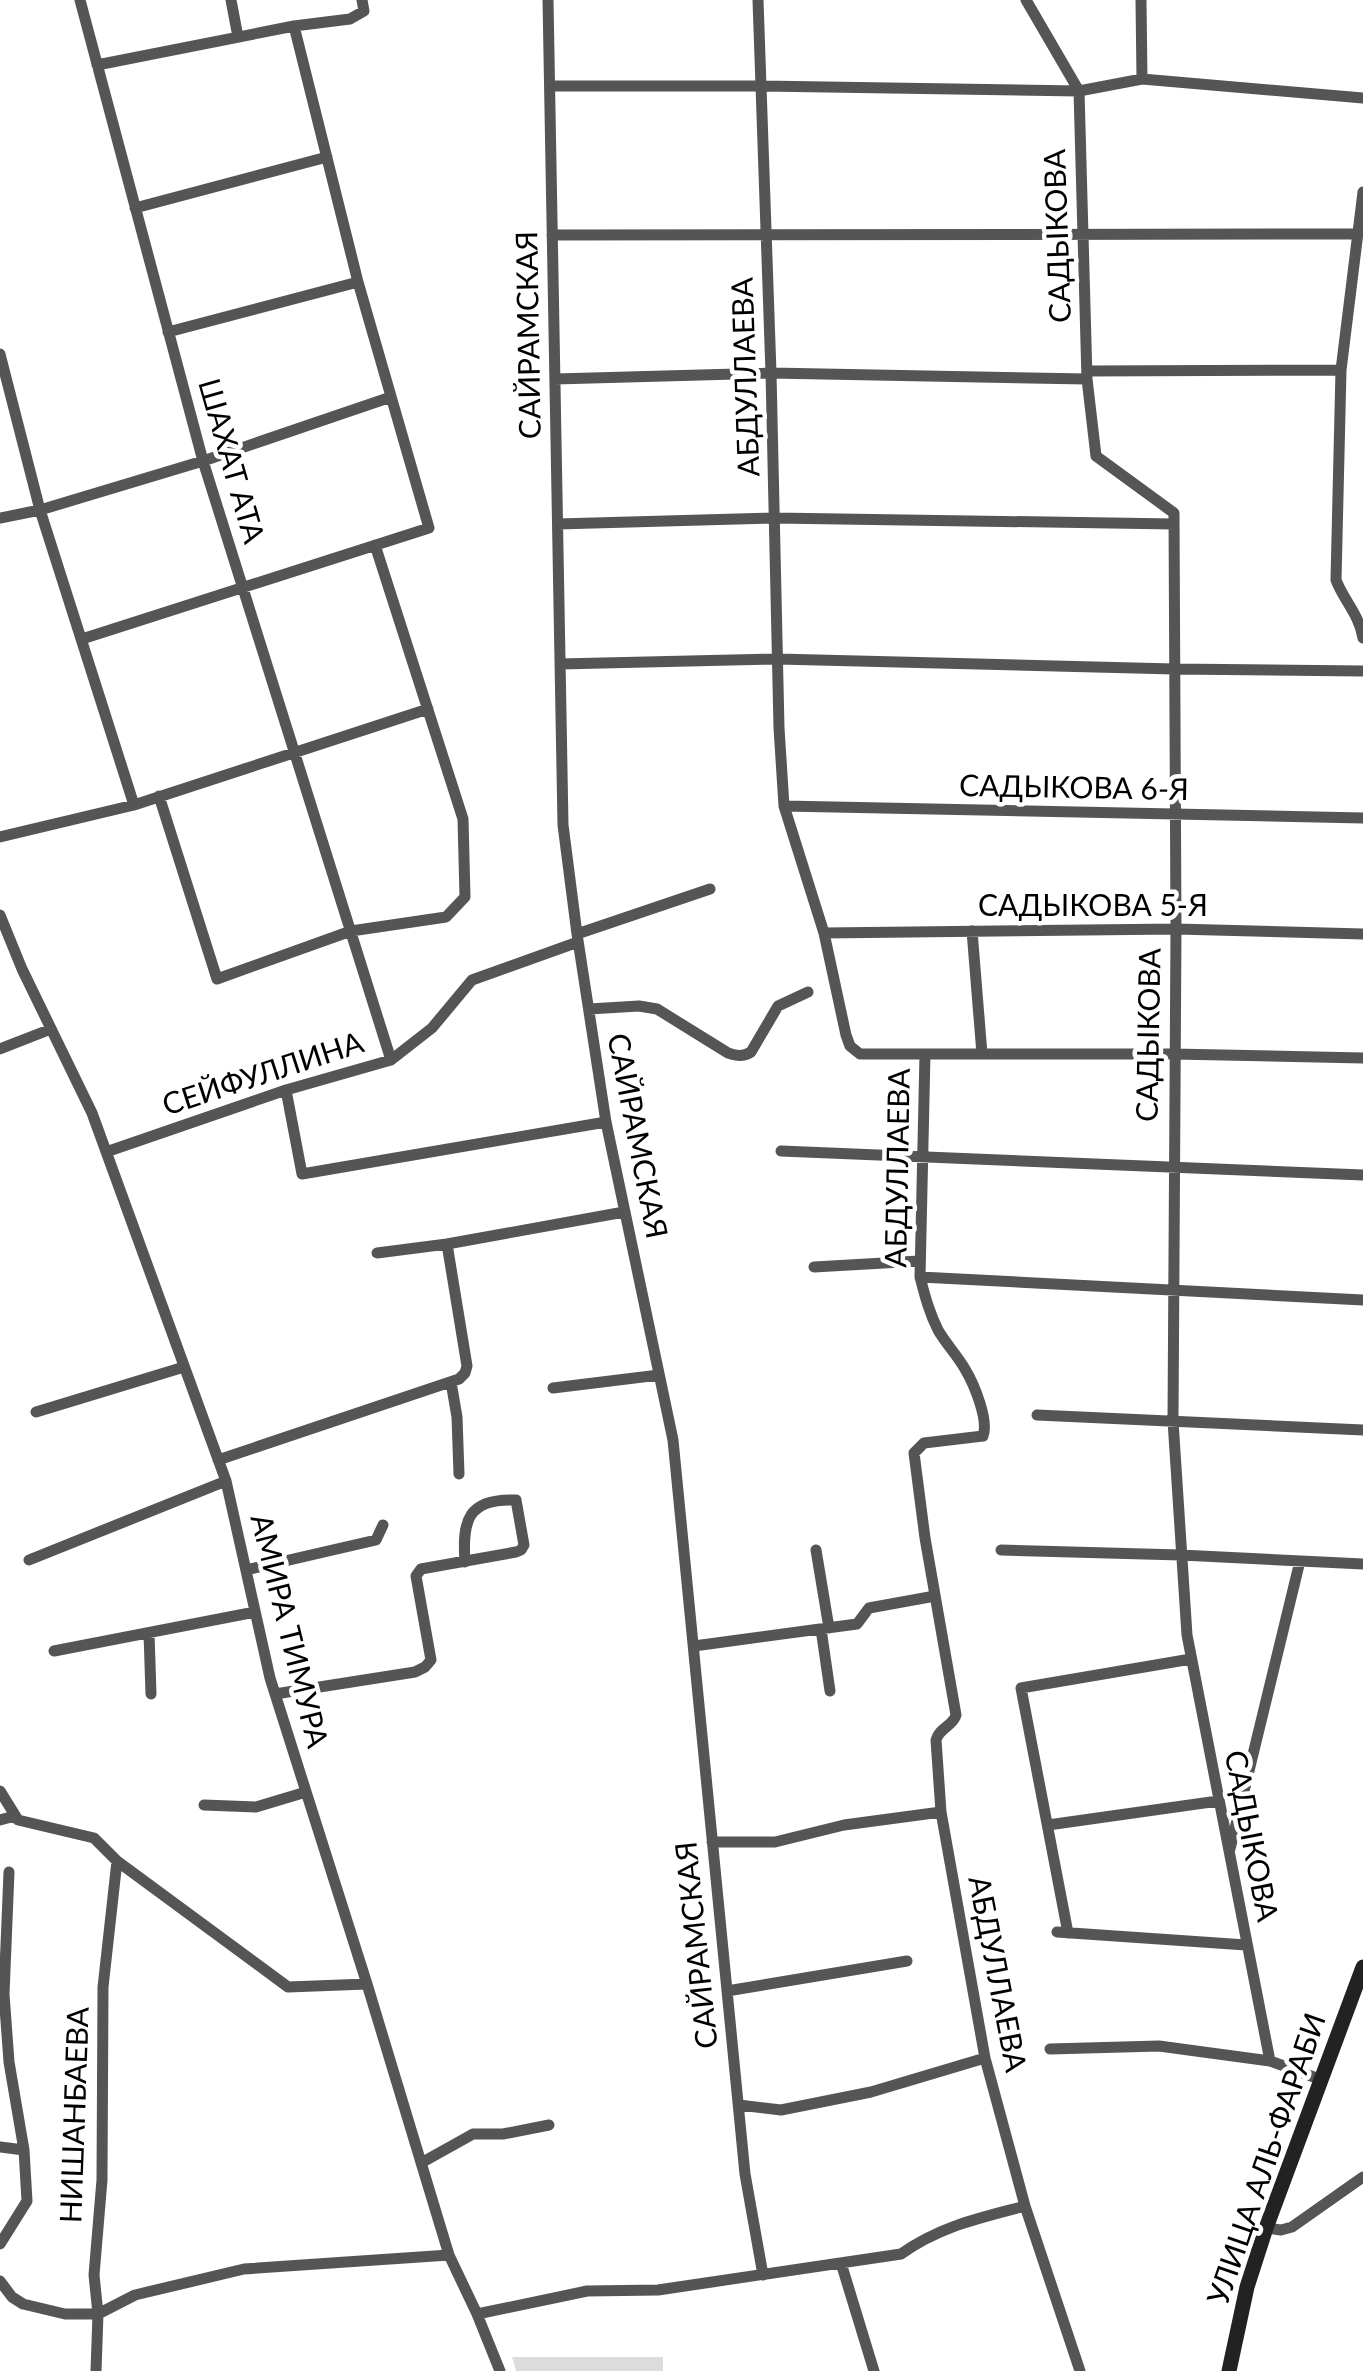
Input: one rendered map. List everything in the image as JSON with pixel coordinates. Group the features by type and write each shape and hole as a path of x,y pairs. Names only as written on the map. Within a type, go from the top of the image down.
{"main road":[{"name":"УЛИЦА АЛЬ-ФАРАБИ","path":"1229,2371 1266,2228 1363,1967"}],"street":[{"name":"ШАХАТ АТА","path":"80,0 203,461 391,1060"},
{"path":"231,0 238,37"},
{"path":"97,65 294,26 350,19 364,11 362,0"},
{"name":"САЙРАМСКАЯ","path":"548,0 563,824 606,1122 673,1440 745,2174 763,2274"},
{"name":"АБДУЛЛАЕВА","path":"758,0 784,806 824,933 850,1046 860,1054 925,1054 920,1277 928,1309 965,1368 986,1427 983,1436 924,1443 914,1453 956,1715 936,1740 941,1812 985,2058 1026,2206 1080,2371"},
{"name":"САДЫКОВА","path":"1026,0 1079,92 1087,375 1096,456 1174,513 1172,1421 1186,1635 1270,2061"},
{"path":"1141,0 1142,79"},
{"path":"82,639 429,528 358,282 294,26"},
{"path":"550,86 1079,92 1142,79 1363,98"},
{"path":"135,208 327,156"},
{"path":"1363,192 1341,370 1336,580 1353,607 1363,638"},
{"path":"552,235 1358,234"},
{"path":"168,332 358,282"},
{"path":"0,354 40,510 134,805"},
{"path":"555,379 772,373 1087,375 1341,370"},
{"path":"0,518 40,510 203,461 391,397"},
{"path":"558,524 774,518 1174,524"},
{"path":"159,796 217,979 350,931 446,917 465,897 463,819 375,546"},
{"path":"560,664 778,659 1363,671"},
{"path":"0,838 134,805 428,709"},
{"name":"САДЫКОВА 6-Я","path":"784,806 1363,818"},
{"name":"СЕЙФУЛЛИНА","path":"106,1152 286,1090 391,1060 432,1028 472,980 710,889"},
{"name":"АМИРА ТИМУРА","path":"0,915 92,1114 226,1482 275,1694 449,2255 500,2371"},
{"name":"САДЫКОВА 5-Я","path":"824,933 1176,929 1363,934"},
{"path":"972,931 982,1054"},
{"path":"588,1009 656,1009 728,1053 744,1056 751,1052 778,1006 808,992"},
{"path":"0,1048 52,1029"},
{"path":"925,1054 1363,1058"},
{"path":"286,1090 302,1174 606,1122"},
{"path":"781,1152 1363,1175"},
{"path":"377,1253 624,1212"},
{"path":"218,1460 459,1379 467,1366 447,1244"},
{"path":"814,1267 919,1261"},
{"path":"920,1277 1363,1300"},
{"path":"36,1412 184,1367"},
{"path":"553,1388 659,1375"},
{"path":"450,1382 458,1417 459,1474"},
{"path":"1037,1415 1363,1430"},
{"path":"29,1560 226,1482"},
{"path":"275,1694 415,1672 425,1667 431,1660 416,1576 422,1569 466,1562 521,1550 524,1545 516,1500 477,1507 463,1532 466,1562"},
{"path":"246,1570 376,1540 383,1524"},
{"path":"816,1550 830,1692"},
{"path":"1001,1550 1363,1564"},
{"path":"1228,1854 1300,1561"},
{"path":"694,1646 857,1624 869,1608 936,1596"},
{"path":"54,1651 255,1612"},
{"path":"149,1633 151,1694"},
{"path":"1191,1660 1022,1688 1048,1824 1063,1933 1246,1946"},
{"path":"0,1791 18,1820 94,1838 117,1861 288,1987 367,1984"},
{"path":"204,1805 256,1807 306,1792"},
{"path":"1048,1824 1218,1801"},
{"path":"712,1842 774,1842 844,1825 941,1812"},
{"path":"0,1820 15,1816"},
{"name":"НИШАНБАЕВА","path":"96,2371 98,2314 94,2276 102,2180 104,1987 117,1861"},
{"path":"0,2244 26,2200 24,2150 4,1994 9,1872"},
{"path":"727,1990 907,1961"},
{"path":"1050,2050 1158,2046 1270,2061 1322,2080"},
{"path":"738,2106 782,2110 871,2092 985,2058"},
{"path":"421,2163 474,2134 503,2134 549,2125"},
{"path":"0,2147 24,2150"},
{"path":"1266,2228 1292,2227 1363,2177"},
{"path":"477,2314 587,2291 658,2290 901,2254 953,2225 1026,2206"},
{"path":"0,2281 23,2304 66,2314 98,2314 135,2295 244,2269 449,2255"},
{"path":"842,2263 874,2371"}],"shaded area":[{"path":"512,2357 663,2357 663,2371 516,2371"}]}
